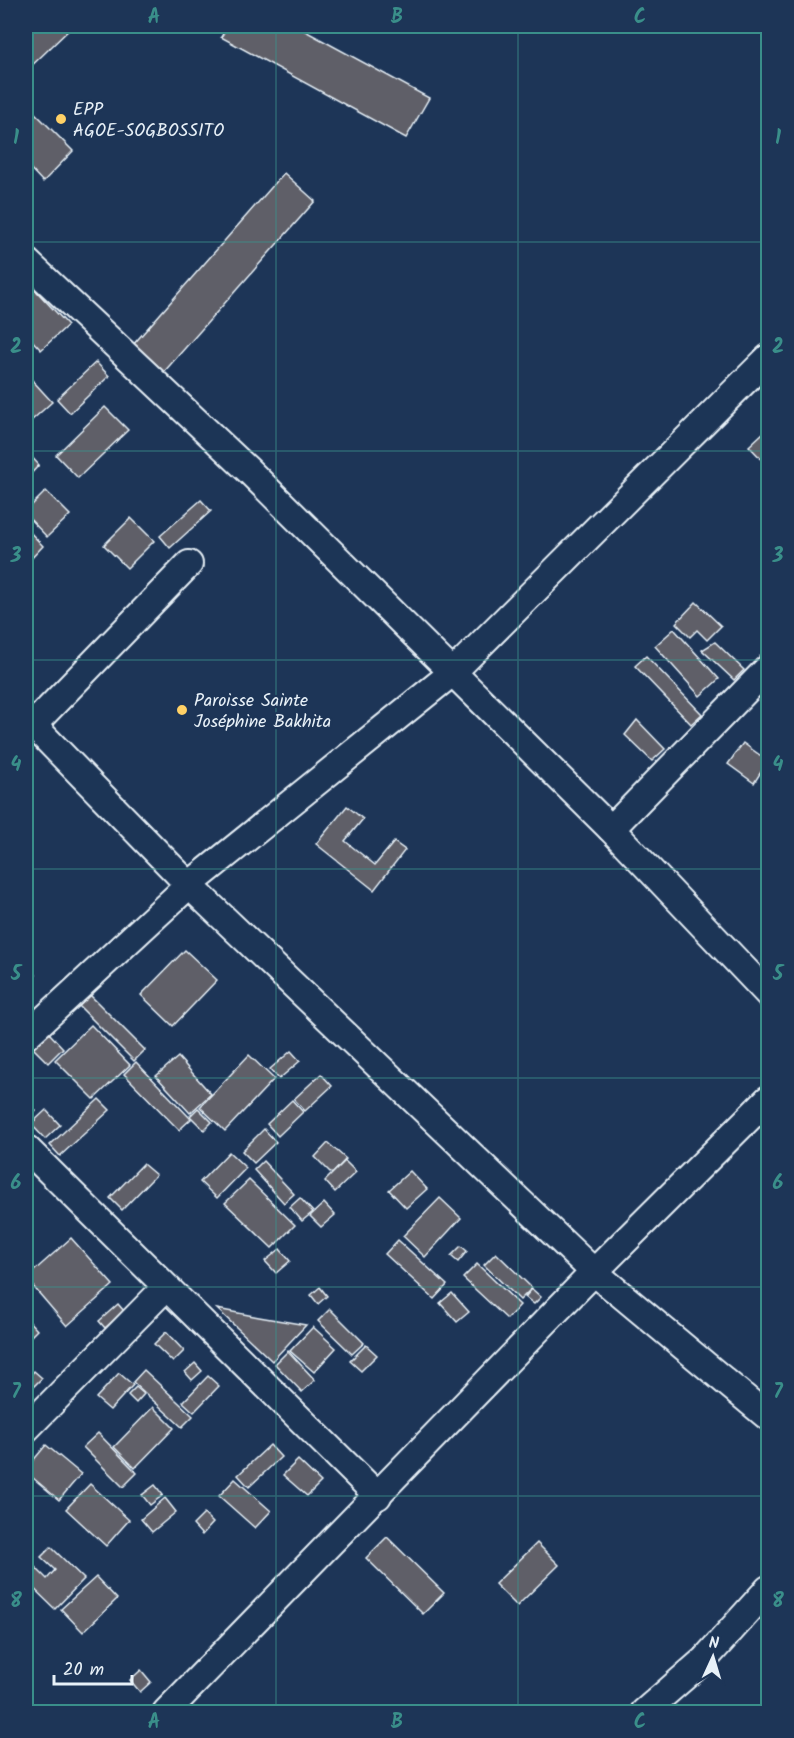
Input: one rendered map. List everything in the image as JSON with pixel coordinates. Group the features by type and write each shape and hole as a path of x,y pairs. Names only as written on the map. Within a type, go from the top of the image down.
{"street":[{"path":"26,261 248,470 611,830 768,994"},
{"path":"26,1036 189,885 452,673 768,358"},
{"path":"189,564 29,722 189,885 594,1272 768,1418"},
{"path":"611,830 768,668"},
{"path":"166,1713 594,1272 768,1099"},
{"path":"26,1148 378,1496"},
{"path":"26,1429 166,1287"},
{"path":"644,1713 705,1659 768,1589"}],"building":[{"path":"26,26 73,26 26,71"},
{"path":"228,26 296,26 429,98 406,138 221,37"},
{"path":"26,104 73,151 43,182 26,164"},
{"path":"284,173 315,201 163,373 132,346"},
{"path":"26,280 68,325 41,350 26,334"},
{"path":"96,362 109,376 70,413 57,399"},
{"path":"32,380 52,402 31,421 26,415 26,385"},
{"path":"105,407 128,430 78,478 56,455"},
{"path":"764,432 768,436 768,466 749,446"},
{"path":"26,451 39,465 26,479"},
{"path":"46,491 70,515 47,537 26,515 26,511"},
{"path":"201,500 211,511 170,548 160,536"},
{"path":"131,518 154,541 127,568 104,545"},
{"path":"26,528 43,546 26,564"},
{"path":"696,602 721,626 707,640 697,630 690,637 676,623"},
{"path":"674,629 719,679 700,696 655,646"},
{"path":"715,642 744,670 734,680 702,650"},
{"path":"646,656 702,714 691,724 635,666"},
{"path":"637,720 665,749 652,761 625,735"},
{"path":"743,743 768,761 754,783 728,764"},
{"path":"347,806 363,819 345,841 375,865 394,842 405,850 374,890 316,844"},
{"path":"185,950 217,980 173,1026 141,995"},
{"path":"26,965 36,975 26,984"},
{"path":"90,995 145,1050 134,1061 79,1006"},
{"path":"91,1025 130,1065 94,1099 55,1060"},
{"path":"49,1033 63,1048 48,1063 33,1048"},
{"path":"291,1051 300,1061 279,1079 270,1069"},
{"path":"249,1055 274,1079 225,1131 200,1107"},
{"path":"178,1057 211,1094 190,1113 156,1076"},
{"path":"136,1062 191,1119 179,1130 124,1074"},
{"path":"321,1074 332,1086 305,1111 294,1099"},
{"path":"99,1099 110,1110 60,1156 50,1145"},
{"path":"26,1100 36,1111 26,1121"},
{"path":"292,1100 303,1112 278,1136 267,1124"},
{"path":"198,1108 212,1122 204,1130 190,1116"},
{"path":"46,1110 60,1125 45,1139 31,1124"},
{"path":"264,1129 276,1142 254,1163 242,1151"},
{"path":"328,1143 346,1159 332,1174 315,1157"},
{"path":"229,1152 246,1168 217,1198 200,1182"},
{"path":"263,1161 294,1194 284,1203 254,1170"},
{"path":"345,1161 356,1172 335,1192 325,1181"},
{"path":"143,1164 156,1175 122,1210 110,1198"},
{"path":"410,1171 427,1189 406,1208 389,1190"},
{"path":"249,1180 295,1225 272,1248 225,1203"},
{"path":"300,1198 313,1212 302,1221 290,1207"},
{"path":"440,1198 461,1218 425,1257 403,1236"},
{"path":"324,1203 335,1215 321,1227 310,1216"},
{"path":"71,1238 113,1285 67,1326 26,1278"},
{"path":"398,1240 447,1285 434,1299 385,1254"},
{"path":"461,1246 467,1251 458,1262 451,1256"},
{"path":"280,1249 290,1261 276,1273 265,1261"},
{"path":"496,1253 532,1288 520,1300 484,1265"},
{"path":"477,1264 520,1305 507,1319 463,1278"},
{"path":"320,1287 327,1296 318,1304 311,1295"},
{"path":"532,1289 541,1297 534,1304 525,1297"},
{"path":"452,1293 469,1312 457,1322 440,1303"},
{"path":"118,1304 124,1311 105,1328 99,1321"},
{"path":"217,1309 259,1317 306,1325 272,1361"},
{"path":"330,1309 364,1343 352,1354 318,1321"},
{"path":"26,1318 37,1330 26,1341"},
{"path":"313,1327 336,1348 314,1372 290,1351"},
{"path":"166,1332 184,1351 173,1362 154,1344"},
{"path":"366,1345 377,1355 361,1371 350,1361"},
{"path":"288,1351 315,1380 302,1392 275,1364"},
{"path":"195,1363 202,1371 192,1380 185,1372"},
{"path":"144,1370 193,1416 182,1427 133,1382"},
{"path":"34,1371 42,1378 32,1388 26,1380"},
{"path":"119,1373 133,1385 110,1410 96,1398"},
{"path":"208,1376 219,1386 194,1412 183,1402"},
{"path":"136,1387 144,1394 136,1403 128,1395"},
{"path":"153,1407 174,1428 135,1468 114,1447"},
{"path":"98,1433 137,1473 123,1487 83,1447"},
{"path":"46,1445 81,1474 59,1500 26,1472"},
{"path":"270,1445 281,1457 249,1487 238,1475"},
{"path":"298,1460 321,1482 307,1496 283,1475"},
{"path":"235,1479 271,1511 255,1528 219,1496"},
{"path":"90,1484 129,1520 106,1546 66,1509"},
{"path":"155,1485 163,1495 150,1505 142,1495"},
{"path":"165,1498 176,1512 152,1532 141,1519"},
{"path":"204,1514 213,1523 202,1535 193,1525"},
{"path":"387,1537 444,1593 423,1614 366,1558"},
{"path":"537,1543 559,1565 517,1606 495,1584"},
{"path":"51,1547 84,1579 55,1609 26,1581 26,1572 33,1565 47,1579 55,1570 41,1557"},
{"path":"96,1577 117,1599 83,1632 61,1609"},
{"path":"141,1670 151,1682 140,1692 130,1680"}],"place":[{"name":"EPP AGOE-SOGBOSSITO","path":"61,119"},
{"name":"Paroisse Sainte Joséphine Bakhita","path":"182,710"}]}
